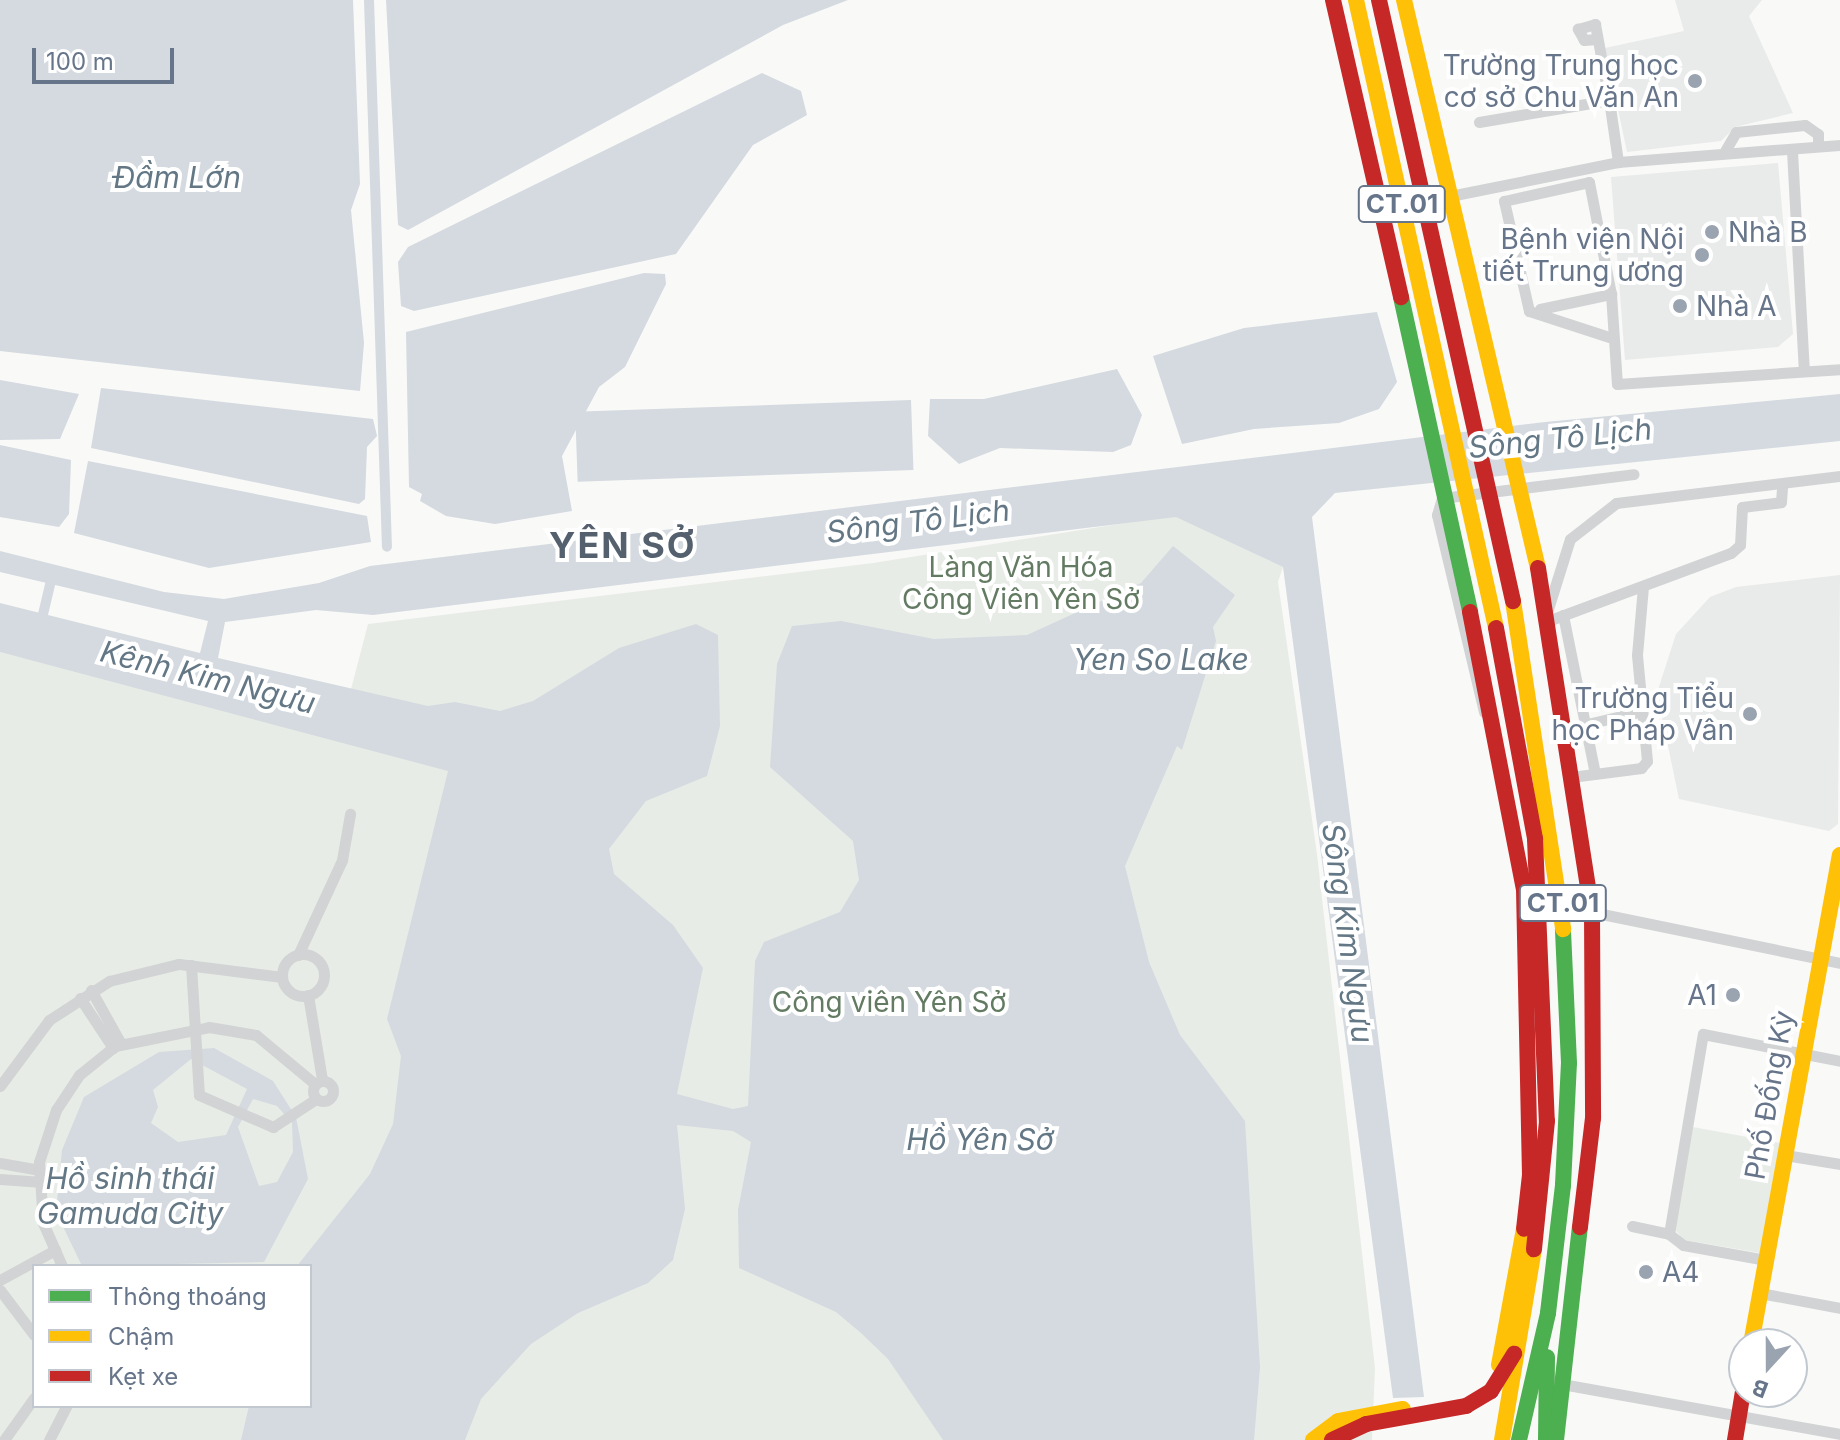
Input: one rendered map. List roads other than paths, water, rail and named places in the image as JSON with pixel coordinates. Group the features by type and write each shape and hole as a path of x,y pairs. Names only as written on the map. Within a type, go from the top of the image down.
{"main road":[{"path":"1313,1440 1360,1414 1455,1401 1483,1385 1505,1355 1530,1175 1531,1034 1524,889 1448,501 1333,0"},
{"name":"CT.01","path":"1356,0 1522,752 1545,965 1547,1121 1526,1315 1502,1440"},
{"name":"CT.01","path":"1379,0 1542,745 1562,899 1569,1063 1548,1313 1519,1440"},
{"path":"1404,0 1450,196 1500,373 1526,494 1592,912 1593,1118 1556,1440"},
{"name":"Phố Đống Kỳ","path":"1754,1328 1840,855"},
{"path":"1535,1440 1548,1313"},
{"path":"1546,1440 1548,1313"},
{"path":"1332,1440 1366,1424 1440,1416 1479,1399 1508,1368 1526,1315"},
{"path":"1735,1440 1740,1408"}],"street":[{"path":"1597,39 1618,162"},
{"path":"1479,122 1609,100"},
{"path":"1725,151 1736,132 1805,125 1818,134 1818,146"},
{"path":"1450,196 1618,162 1725,151 1792,151 1840,145"},
{"path":"1792,151 1804,370"},
{"path":"1611,294 1529,311 1504,201 1589,182 1611,294 1609,337 1617,384 1840,369"},
{"path":"1540,309 1609,337"},
{"path":"1491,723 1471,674 1437,515 1442,498 1634,474"},
{"path":"1545,622 1570,539 1616,503 1782,486 1840,476"},
{"path":"1545,622 1739,548 1742,507 1781,502 1782,486"},
{"path":"1571,777 1646,765 1637,655 1643,586"},
{"path":"1563,615 1595,774"},
{"path":"1587,724 1643,711"},
{"path":"282,977 298,955 342,860 350,814"},
{"path":"1592,912 1840,963"},
{"path":"282,977 289,991 308,995 321,986 323,970 314,957 298,955"},
{"path":"0,1086 35,1034 91,990 144,970 191,965 282,977"},
{"path":"61,1264 54,1248 39,1176 56,1110 79,1075 117,1046 194,1029 256,1035 332,1094 316,1099 273,1127 199,1095 194,1046 194,1029 191,965"},
{"path":"91,990 117,1046"},
{"path":"308,995 318,1082 316,1099"},
{"path":"80,998 117,1046"},
{"path":"1669,1234 1703,1034 1840,1061"},
{"path":"1785,1155 1840,1164"},
{"path":"0,1163 39,1176"},
{"path":"0,1179 39,1176"},
{"path":"1632,1226 1669,1234 1683,1245 1766,1260"},
{"path":"0,1273 54,1248"},
{"path":"0,1280 54,1248"},
{"path":"0,1290 32,1332"},
{"path":"1760,1293 1840,1308"},
{"path":"1562,1384 1840,1434"},
{"path":"4,1440 32,1401"},
{"path":"49,1440 65,1408"}],"water":[{"name":"Đầm Lớn","path":"0,0 353,0 360,184 351,210 364,343 360,391 0,351"},
{"path":"386,0 848,0 783,25 408,230 398,225"},
{"path":"762,73 801,91 807,115 753,145 676,254 414,311 401,306 398,262 408,247"},
{"path":"644,273 665,274 666,284 625,367 599,387 562,456 572,511 495,524 446,516 420,501 422,494 409,487 406,332"},
{"path":"1377,312 1397,382 1379,409 1339,423 1254,429 1182,444 1153,356 1244,328"},
{"path":"1117,369 1142,415 1131,445 1113,452 1000,448 959,464 928,436 930,399 984,399"},
{"path":"0,380 79,394 60,439 0,440"},
{"path":"101,388 373,419 377,436 367,447 365,499 359,504 91,448"},
{"name":"Hồ Yên Sở","path":"1840,394 1840,441 1335,493 1312,517 1424,1397 1393,1398 1283,567 1176,517 373,615 316,610 225,622 218,658 428,706 455,702 500,711 533,701 619,648 696,624 718,635 720,726 707,776 646,801 609,849 614,874 673,925 703,968 677,1094 733,1109 748,1106 755,961 764,942 840,912 859,880 853,841 770,767 777,664 792,626 841,621 934,639 1027,635 1141,583 1173,546 1235,595 1213,627 1216,641 1182,750 1177,746 1125,866 1149,962 1180,1035 1245,1121 1260,1367 1254,1440 943,1440 888,1359 861,1333 836,1312 739,1268 738,1210 751,1142 733,1131 677,1125 685,1209 673,1260 648,1283 578,1313 531,1344 481,1399 465,1440 241,1440 249,1408 312,1408 312,1264 299,1264 370,1174 393,1124 401,1056 387,1019 448,771 0,652 0,603 200,653 208,621 0,572 0,551 164,592 224,599 319,583 370,566 1545,422"},
{"path":"911,400 913,470 578,482 575,412"},
{"path":"0,445 71,460 69,514 59,527 0,517"},
{"path":"88,461 367,516 371,542 209,568 74,533"},
{"name":"Hồ sinh thái Gamuda City","path":"214,1048 273,1081 296,1117 308,1179 264,1262 81,1264 56,1212 62,1150 84,1097 159,1052","holes":["191,1059 247,1089 226,1135 178,1142 151,1123 158,1107 153,1090","253,1099 277,1106 292,1123 293,1152 277,1182 259,1186 238,1127"]}],"waterway":[{"path":"369,0 387,547"},
{"path":"40,627 53,572"}],"place":[{"name":"Trường Trung học cơ sở Chu Văn An","path":"1695,81"},
{"name":"Nhà B","path":"1712,232"},
{"name":"Bệnh viện Nội tiết Trung ương","path":"1702,255"},
{"name":"Nhà A","path":"1680,306"},
{"name":"Trường Tiểu học Pháp Vân","path":"1750,714"},
{"name":"A1","path":"1733,995"},
{"name":"A4","path":"1646,1272"}],"district":[{"name":"YÊN SỞ","path":"623,546"}],"water label":[{"name":"Sông Tô Lịch","path":"1560,438"},
{"name":"Sông Tô Lịch","path":"918,521"},
{"name":"Yen So Lake","path":"1161,659"},
{"name":"Kênh Kim Ngưu","path":"208,677"},
{"name":"Sông Kim Ngưu","path":"1348,933"}],"park label":[{"name":"Làng Văn Hóa Công Viên Yên Sở","path":"1021,583"},
{"name":"Công viên Yên Sở","path":"889,1002"}]}
